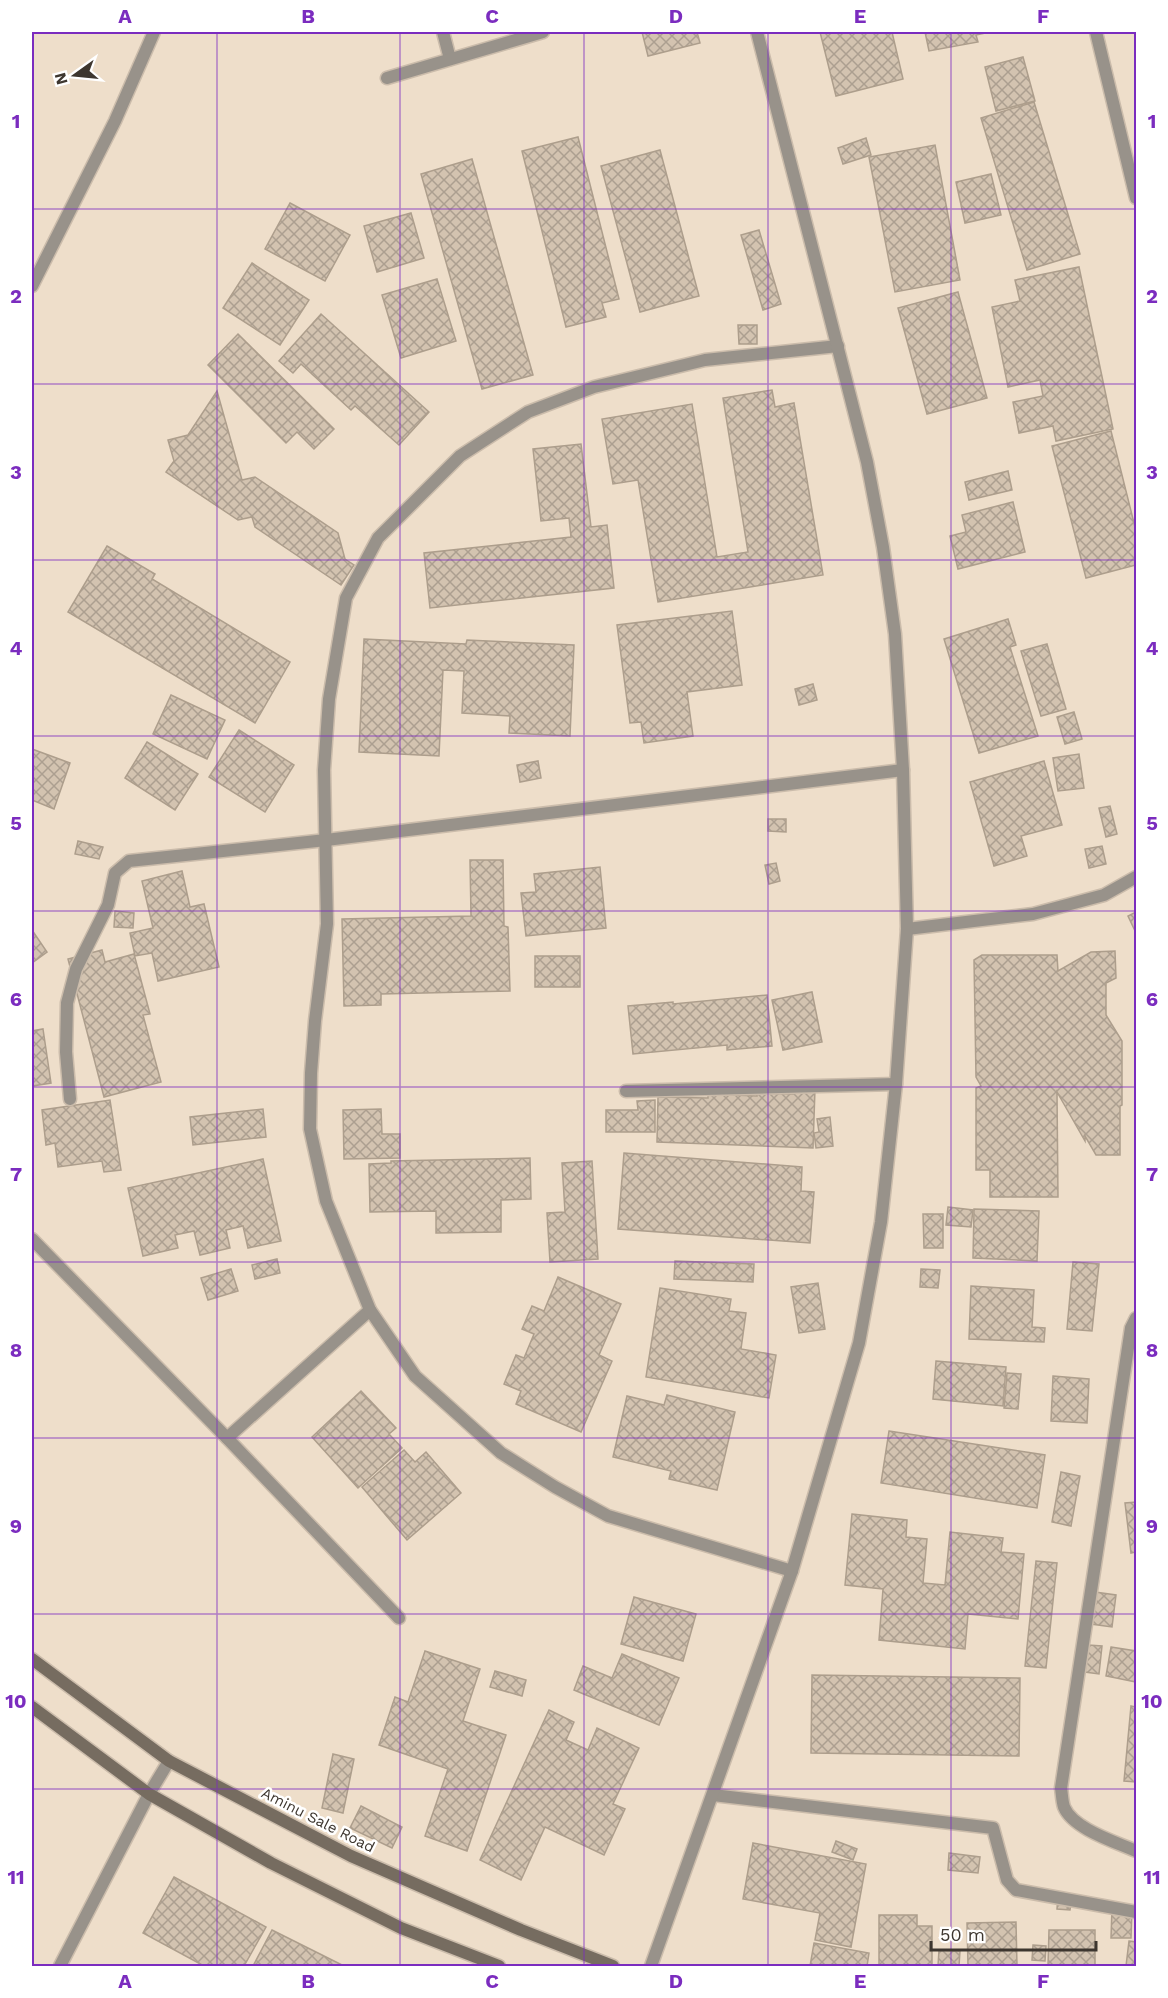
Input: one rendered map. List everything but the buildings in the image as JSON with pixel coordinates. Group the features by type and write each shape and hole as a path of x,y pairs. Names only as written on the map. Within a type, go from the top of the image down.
{"street":[{"path":"32,286 115,121 154,32"},
{"path":"443,32 450,59"},
{"path":"387,78 543,32"},
{"path":"651,1966 792,1571 859,1343 881,1222 896,1084 907,929 903,770 895,634 883,547 867,462 757,32"},
{"path":"1096,32 1137,198"},
{"path":"792,1571 608,1516 555,1487 501,1453 415,1376 370,1310 326,1201 310,1129 310,1073 327,924 324,770 329,699 346,598 378,538 460,456 528,412 594,387 705,360 838,346"},
{"path":"70,1099 66,1052 67,1002 76,969 108,905 115,873 129,861 326,840 903,770"},
{"path":"907,929 1033,914 1104,895 1137,877"},
{"path":"626,1091 896,1084"},
{"path":"32,1239 399,1618"},
{"path":"227,1438 370,1310"},
{"path":"1137,1318 1131,1328 1061,1788 1064,1807 1074,1821 1137,1851"},
{"name":"Aminu Sale Road","path":"32,1659 169,1761 351,1856 521,1930 613,1966"},
{"path":"32,1707 149,1794 271,1863 401,1928 499,1966"},
{"path":"60,1966 149,1794 169,1761"},
{"path":"713,1795 993,1828 1007,1880 1016,1890 1137,1912"}]}
